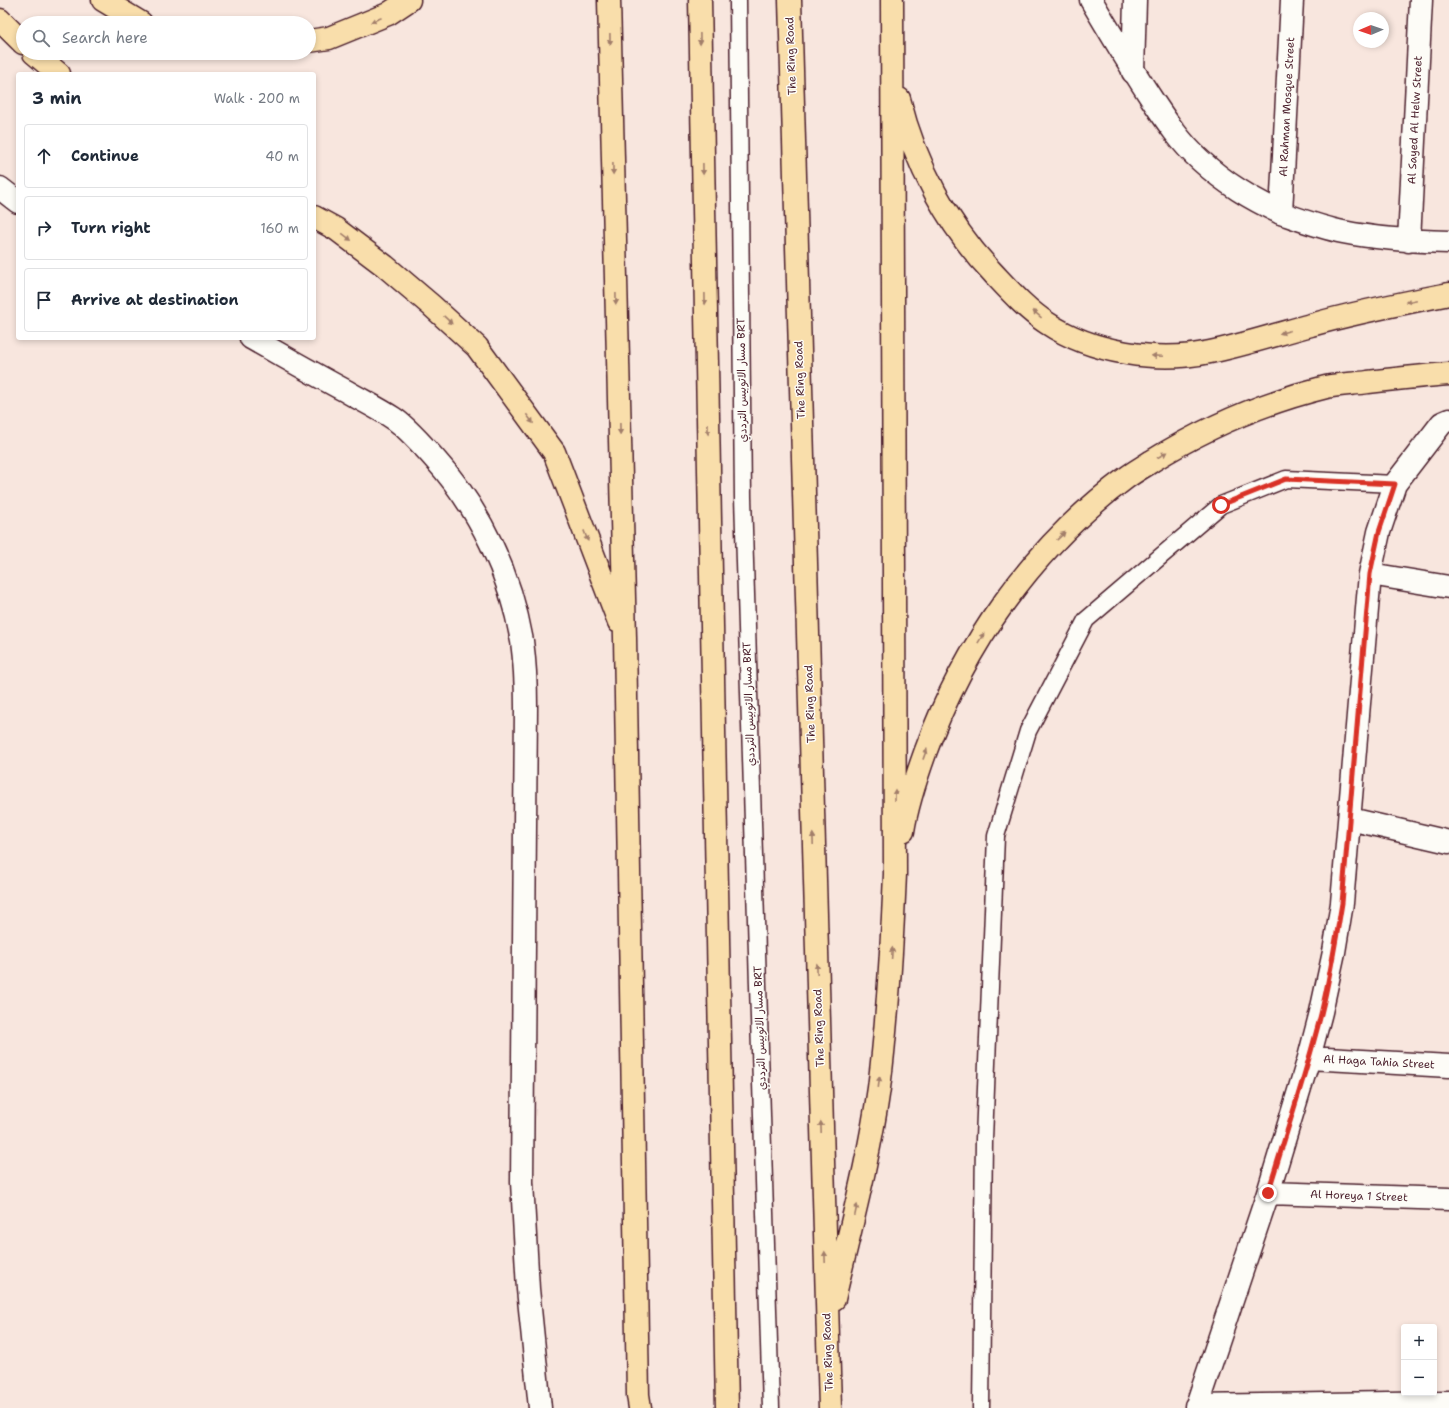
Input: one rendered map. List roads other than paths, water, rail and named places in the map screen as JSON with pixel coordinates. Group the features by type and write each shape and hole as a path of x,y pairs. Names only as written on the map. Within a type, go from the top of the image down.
{"highway":[{"path":"316,40 329,38 388,14 409,0"},
{"path":"609,0 625,638 638,1395 640,1408"},
{"path":"700,0 727,1408"},
{"name":"The Ring Road","path":"790,0 830,1408"},
{"path":"827,1330 866,1160 878,1089 887,1018 892,946 895,874 892,0"},
{"path":"114,2 132,16"},
{"path":"0,20 16,36"},
{"path":"42,60 57,72"},
{"path":"892,69 902,112 916,153 934,192 957,229 984,264 1014,295 1047,323 1075,338 1105,348 1136,355 1185,356 1216,350 1352,313 1449,294"},
{"path":"316,218 336,228 385,266 432,306 477,347 514,396 554,452 625,638"},
{"path":"895,874 904,821 919,770 937,720 960,672 1018,583 1053,543 1092,506 1126,478 1173,448 1223,423 1274,403 1328,387 1449,374"}],"street":[{"path":"1091,0 1133,72 1176,133 1199,159 1224,181 1252,199 1281,213 1341,232 1375,238 1449,242"},
{"path":"1133,72 1135,0"},
{"name":"Al Rahman Mosque Street","path":"1281,213 1292,0"},
{"name":"Al Sayed Al Helw Street","path":"1409,241 1421,0"},
{"path":"0,188 16,200"},
{"path":"255,340 394,419 423,445 449,474 479,520 490,541 505,577 515,608 522,641 526,707 522,1182 528,1289 540,1408"},
{"path":"1449,420 1442,423 1395,484 1379,532 1370,574 1342,903 1321,1012 1309,1058 1268,1193 1196,1407 1449,1402"},
{"path":"1370,574 1449,587"},
{"path":"1350,819 1449,842"},
{"name":"Al Haga Tahia Street","path":"1309,1058 1449,1066"},
{"name":"Al Horeya 1 Street","path":"1268,1193 1449,1199"}],"lane":[{"name":"مسار الاتوبيس الترددي BRT","path":"738,0 743,497 771,1408"},
{"path":"981,1408 984,1140 996,836 1028,731 1086,620 1221,505 1286,479 1395,484"}]}
